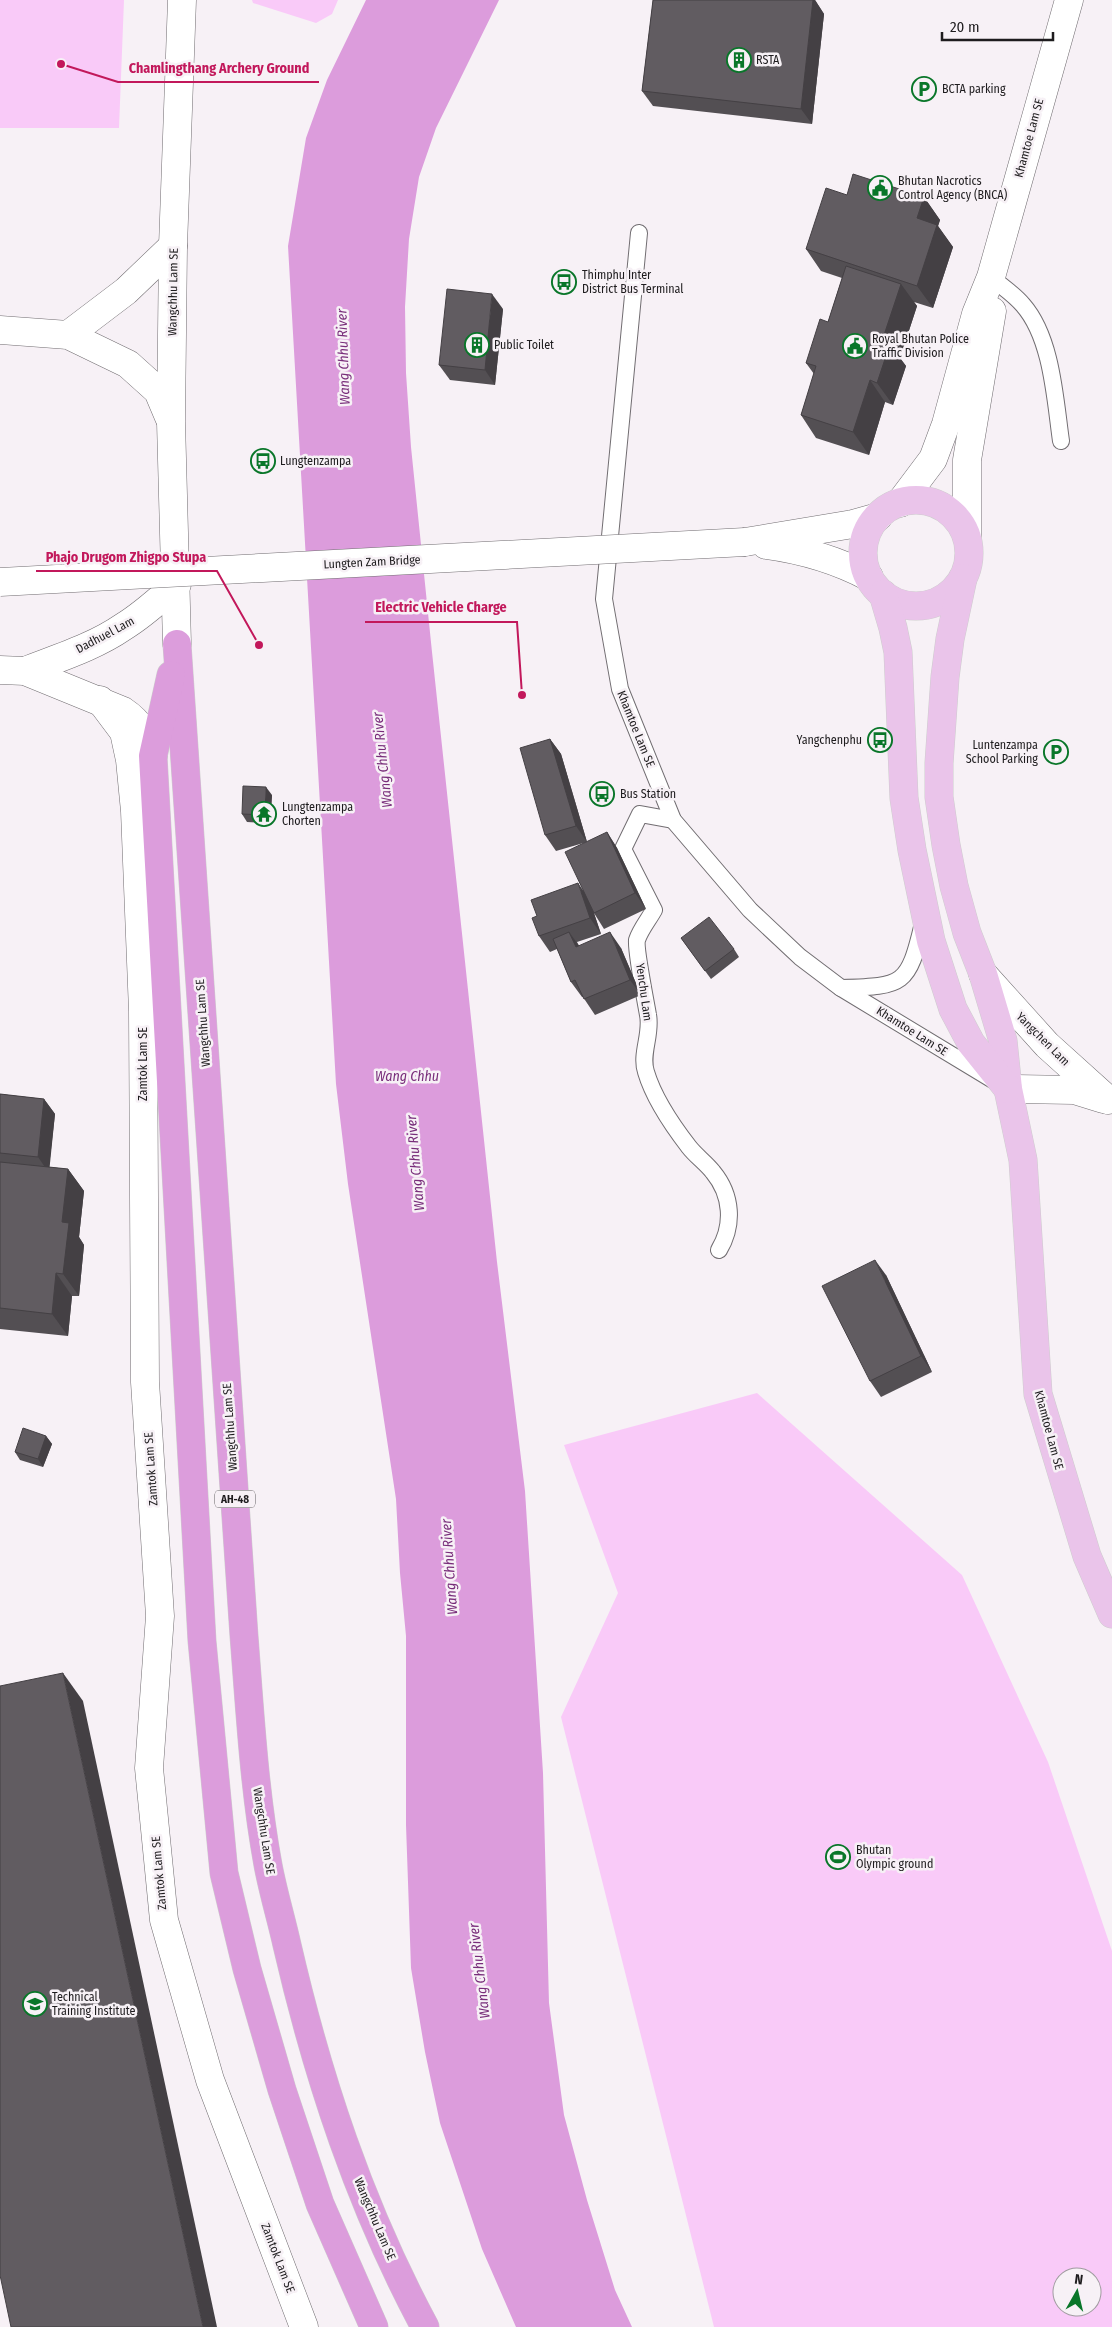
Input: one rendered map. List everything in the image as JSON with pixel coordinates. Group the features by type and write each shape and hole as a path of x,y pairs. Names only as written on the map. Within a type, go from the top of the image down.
{"highway":[{"path":"177,644 153,756 202,1641 224,1873 247,1969 282,2090 314,2186 374,2327"},
{"name":"Wangchhu Lam SE","path":"177,644 244,1636 254,1761 268,1864 320,2076 361,2190 425,2327"}],"main road":[{"name":"Wangchhu Lam SE","path":"177,644 177,584 171,422 174,246 182,0"},
{"name":"Khamtoe Lam SE","path":"889,510 933,459 946,424 976,314 991,276 1069,0"},
{"path":"68,335 126,291 174,246"},
{"name":"Khamtoe Lam SE","path":"967,536 967,460 992,318 991,276"},
{"path":"0,330 68,335 128,364 158,391 171,422"},
{"path":"916,500 932,503 947,510 959,521 967,536 970,550 969,564 964,578 954,590 941,600 927,605 911,606 896,602 876,585 826,558 798,550 745,542 853,524 916,500"},
{"path":"876,585 864,562 864,545 869,530 889,510"},
{"name":"Lungten Zam Bridge","path":"0,582 745,542"},
{"name":"Khamtoe Lam SE","path":"964,578 950,639 945,677 939,763 939,797 954,886 967,933 983,974 1003,1041 1008,1089 1024,1160 1038,1394 1087,1556 1112,1614"},
{"name":"Dadhuel Lam","path":"13,671 91,644 121,629 144,613 177,584"},
{"name":"Khamtoe Lam SE","path":"876,585 893,628 898,652 904,798 931,942 953,1009 971,1043 1008,1089"},
{"path":"13,671 100,700 136,720 146,734 153,756"},
{"name":"Zamtok Lam SE","path":"100,700 124,732 131,765 135,811 143,1012 145,1382 160,1616 149,1768 164,1920 210,2080 304,2327"},
{"name":"Yangchen Lam","path":"983,974 1047,1045 1110,1102"},
{"name":"Yangchen Lam","path":"1008,1089 1074,1090 1110,1102"}],"lane":[{"name":"Khamtoe Lam SE","path":"639,233 604,599 620,689 673,820 750,910 800,957 841,988 1008,1089"},
{"path":"991,276 1023,304 1035,322 1049,364 1061,441"},
{"name":"Yenchu Lam","path":"673,820 640,814 623,849 654,910 637,941 650,1031 645,1070 657,1098 672,1125 691,1149 716,1175 724,1189 730,1210 725,1241 719,1250"},
{"path":"841,988 876,987 896,982 908,972 916,954 926,912"}],"shaded area":[{"path":"0,0 124,0 119,128 0,128"},
{"path":"252,0 338,0 332,14 316,23 253,3"},
{"name":"Bhutan Olympic ground","path":"757,1393 962,1575 1048,1762 1112,1951 1112,2327 714,2327 561,1717 618,1593 564,1445"}],"water":[{"name":"Wang Chhu","path":"366,0 499,0 436,128 419,177 409,239 405,307 406,373 411,447 432,652 497,1262 525,1491 543,1773 549,2003 564,2115 587,2200 615,2290 632,2327 516,2327 482,2249 440,2123 425,2052 411,1968 406,1825 406,1636 396,1499 348,1184 336,1084 288,246 306,138 327,80"}],"building":[{"name":"RSTA","path":"653,0 813,0 801,109 642,91"},
{"path":"853,174 924,197 917,218 937,225 917,286 806,249 826,188 847,195"},
{"path":"846,266 901,284 882,341 890,344 877,383 870,380 853,432 801,415 816,366 806,363 820,319 828,322"},
{"path":"447,289 492,294 485,370 439,365"},
{"path":"550,739 576,826 545,835 520,748"},
{"path":"243,786 266,787 265,815 242,814"},
{"path":"607,832 635,893 594,913 565,852"},
{"path":"578,883 590,918 539,936 532,918 537,916 531,900"},
{"path":"709,917 734,949 705,971 681,938"},
{"path":"569,932 576,947 610,932 630,980 584,999 575,980 571,982 553,939"},
{"path":"0,1094 44,1099 38,1157 0,1153"},
{"path":"0,1162 68,1169 62,1222 69,1223 63,1274 56,1273 52,1314 0,1308"},
{"path":"875,1260 921,1356 870,1381 822,1286"},
{"path":"23,1428 46,1436 38,1459 15,1452"},
{"path":"63,1673 203,2327 11,2327 0,2275 0,1686"}],"place":[{"name":"RSTA","path":"739,60"},
{"name":"Chamlingthang Archery Ground","path":"61,64"},
{"name":"BCTA parking","path":"924,89"},
{"name":"Bhutan Nacrotics Control Agency (BNCA)","path":"880,188"},
{"name":"Thimphu Inter District Bus Terminal","path":"564,282"},
{"name":"Public Toilet","path":"477,345"},
{"name":"Royal Bhutan Police Traffic Division","path":"855,346"},
{"name":"Lungtenzampa","path":"263,461"},
{"name":"Phajo Drugom Zhigpo Stupa","path":"259,645"},
{"name":"Electric Vehicle Charge","path":"522,695"},
{"name":"Yangchenphu","path":"880,740"},
{"name":"Luntenzampa School Parking","path":"1056,752"},
{"name":"Bus Station","path":"602,794"},
{"name":"Lungtenzampa Chorten","path":"264,814"},
{"name":"Bhutan Olympic ground","path":"838,1857"},
{"name":"Technical Training Institute","path":"35,2004"}],"water label":[{"name":"Wang Chhu River","path":"343,357"},
{"name":"Wang Chhu River","path":"382,760"},
{"name":"Wang Chhu River","path":"415,1163"},
{"name":"Wang Chhu River","path":"449,1567"},
{"name":"Wang Chhu River","path":"479,1971"}]}
